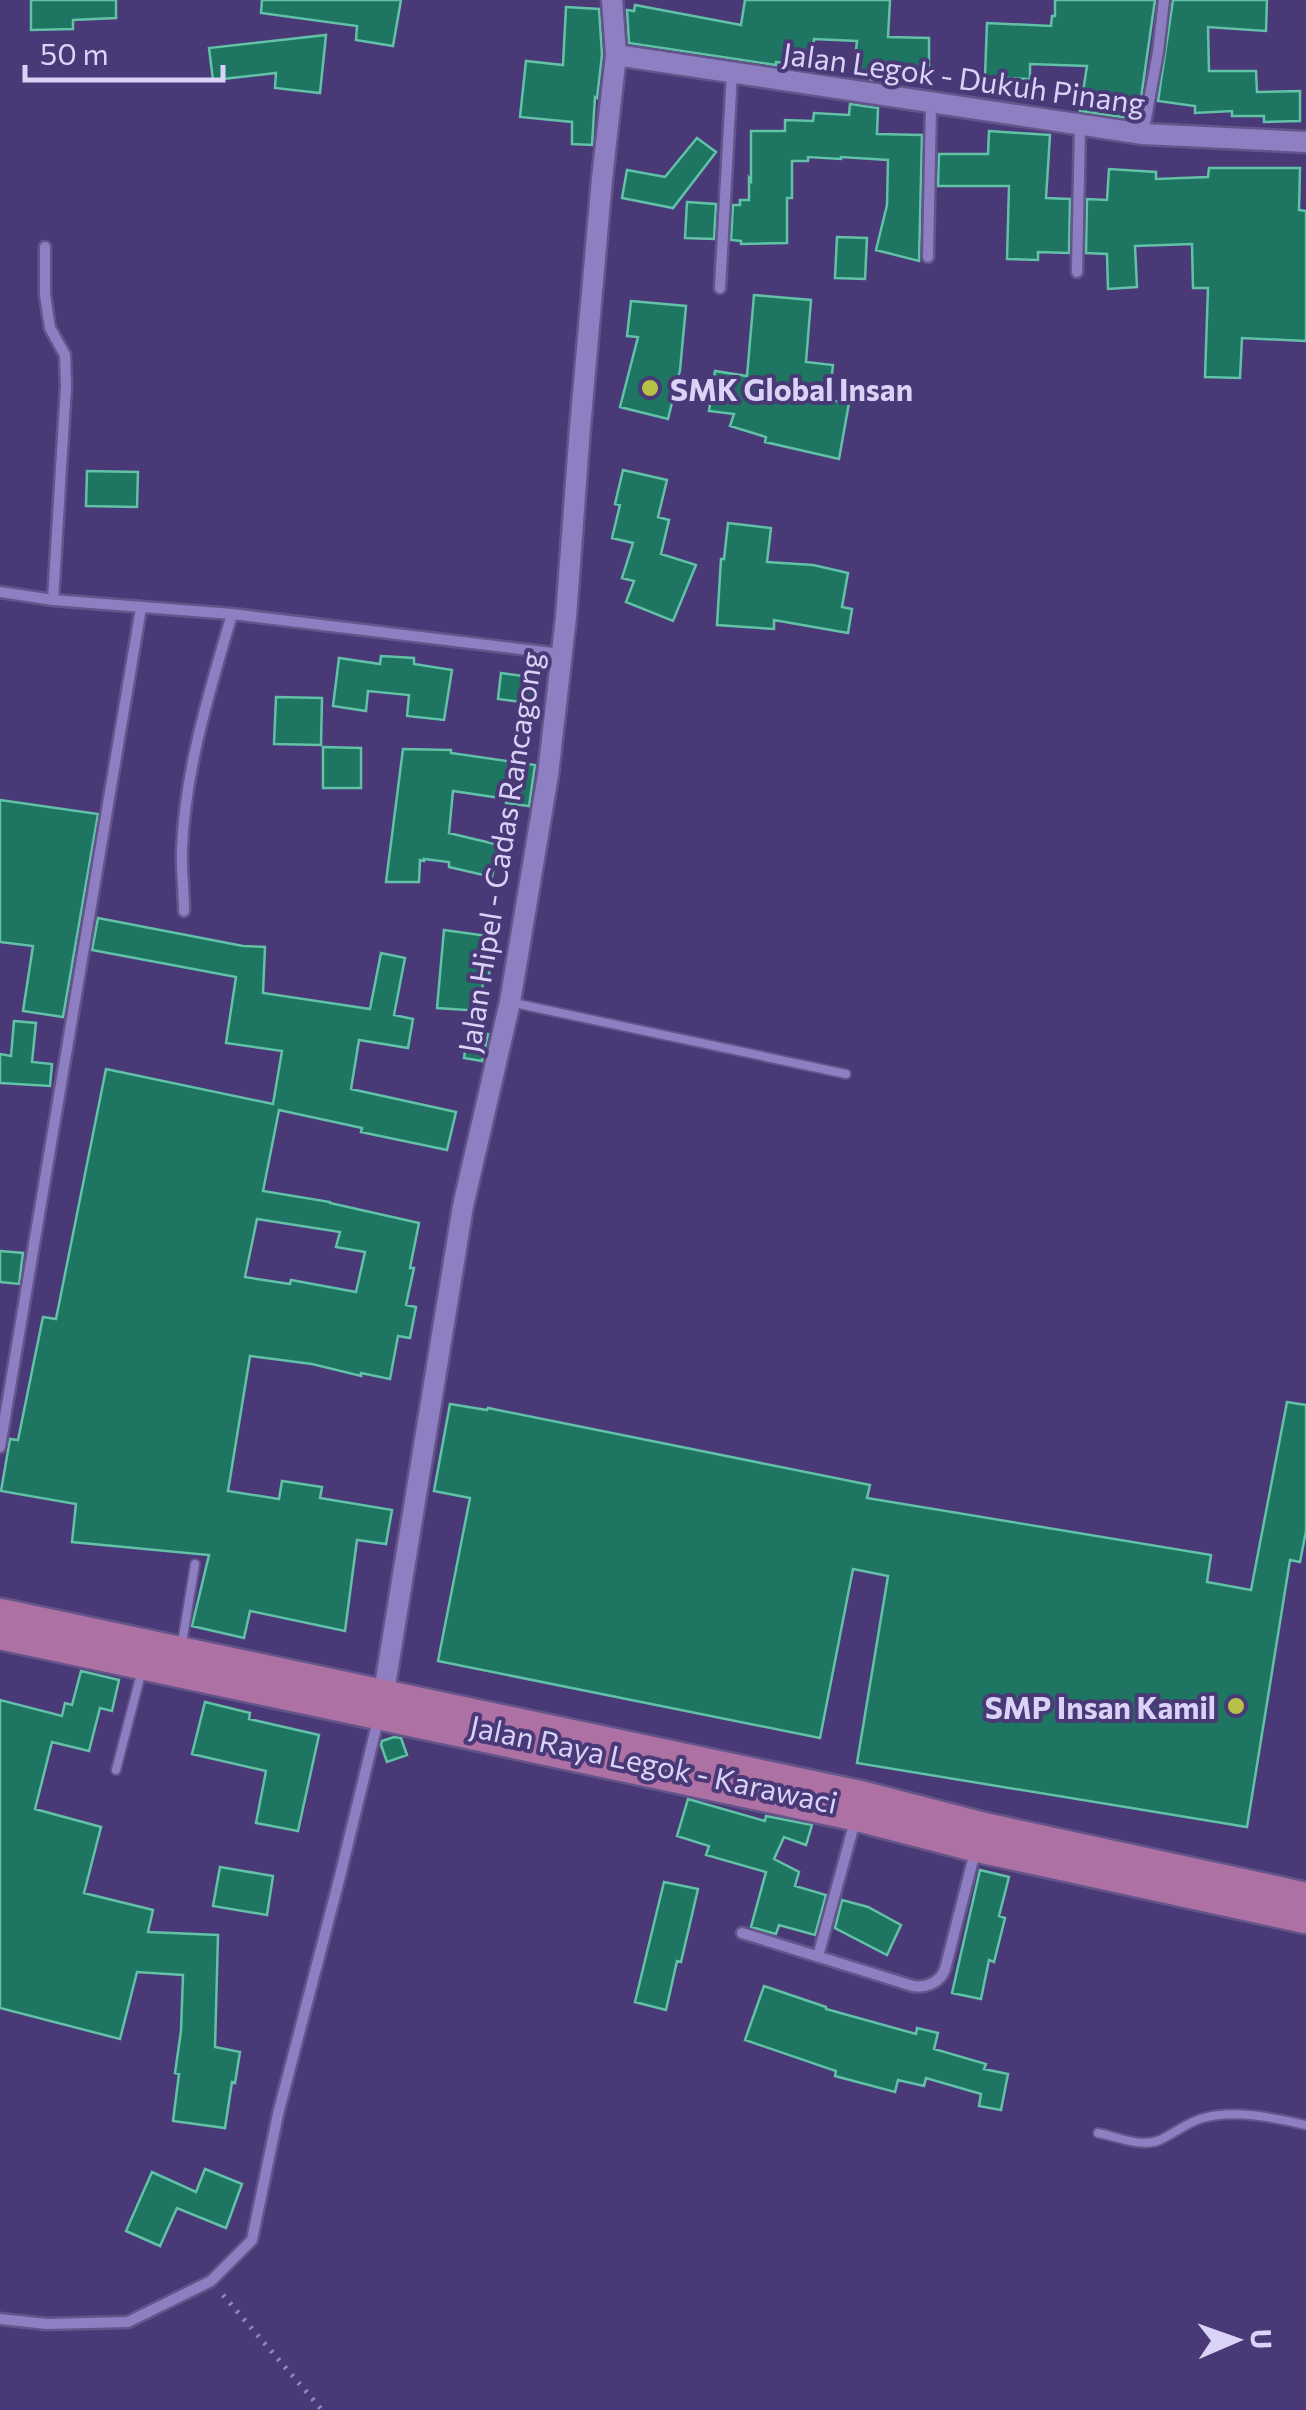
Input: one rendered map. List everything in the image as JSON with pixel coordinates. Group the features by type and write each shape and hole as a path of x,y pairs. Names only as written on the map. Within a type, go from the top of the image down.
{"main road":[{"name":"Jalan Raya Legok - Karawaci","path":"0,1624 860,1806 979,1837 1306,1908"}],"street":[{"name":"Jalan Hipel - Cadas Rancagong","path":"381,1706 460,1224 510,1002 548,775 566,617 616,56 612,0"},
{"path":"1142,134 1164,0"},
{"name":"Jalan Legok - Dukuh Pinang","path":"616,56 1142,134 1306,142"},
{"path":"720,288 732,73"},
{"path":"928,257 931,104"},
{"path":"1077,272 1080,126"},
{"path":"45,247 50,328 65,355 66,386 54,600"},
{"path":"0,592 232,614 561,654"},
{"path":"0,1447 140,608"},
{"path":"184,911 182,850 188,796 200,733 232,614"},
{"path":"0,2320 48,2324 128,2322 211,2281 252,2240 278,2114 381,1706"},
{"path":"818,1956 860,1806"},
{"path":"742,1933 923,1988 938,1980 945,1969 979,1837"}],"lane":[{"path":"510,1002 846,1074"},
{"path":"116,1770 162,1659 195,1564"},
{"path":"1098,2132 1143,2143 1156,2142 1202,2118 1219,2116 1279,2119 1306,2125"}],"path":[{"path":"211,2281 322,2410"}],"building":[{"path":"31,0 116,0 116,18 73,20 73,29 31,30"},
{"path":"262,0 401,0 393,46 356,40 357,26 261,13"},
{"path":"745,0 890,0 888,37 929,38 929,70 883,69 881,81 853,77 857,41 814,39 811,65 776,65 629,43 627,10 634,11 635,5 741,25"},
{"path":"1055,0 1155,0 1141,98 1132,97 1129,118 1080,111 1087,66 1030,64 1030,79 985,77 987,23 1051,26"},
{"path":"1173,0 1267,0 1266,31 1208,27 1209,71 1256,71 1257,92 1300,91 1300,121 1264,122 1264,116 1232,116 1232,111 1195,113 1195,106 1158,101"},
{"path":"566,7 599,9 602,55 592,145 572,144 572,122 520,117 526,61 563,65"},
{"path":"326,35 320,93 275,88 276,73 213,80 209,48"},
{"path":"850,104 878,108 877,134 922,135 919,261 876,250 887,205 888,160 808,157 808,161 792,161 787,243 741,244 731,240 733,205 749,200 751,131 785,131 785,120 813,121 814,113 849,115"},
{"path":"989,131 1050,135 1046,198 1070,199 1069,253 1038,252 1038,260 1007,259 1009,186 938,186 939,154 988,154"},
{"path":"697,138 716,152 673,208 622,198 627,170 665,177"},
{"path":"1209,168 1300,168 1299,210 1306,211 1306,341 1242,338 1240,378 1205,377 1208,288 1193,288 1192,244 1135,246 1137,287 1108,289 1107,254 1086,253 1087,199 1107,200 1109,169 1156,172 1156,179 1208,177"},
{"path":"687,202 716,204 714,239 685,238"},
{"path":"837,237 867,238 865,279 835,278"},
{"path":"754,295 811,300 806,362 833,365 829,400 849,403 839,459 765,442 766,437 730,426 734,414 709,411 715,371 747,376"},
{"path":"631,301 686,306 680,370 668,419 620,407 638,337 627,336"},
{"path":"623,470 667,480 658,517 669,520 661,554 696,565 673,621 626,602 634,581 622,578 633,543 612,538"},
{"path":"87,471 138,472 137,507 86,506"},
{"path":"728,523 771,528 767,562 813,565 848,573 842,607 852,609 848,633 774,620 774,629 717,625 721,559"},
{"path":"381,656 414,658 414,664 452,670 444,720 407,716 409,695 368,691 366,711 333,706 339,658 380,664"},
{"path":"501,673 539,678 536,704 498,699"},
{"path":"276,697 322,698 321,745 274,744"},
{"path":"323,747 361,748 361,788 323,788"},
{"path":"403,749 451,750 535,765 529,806 453,791 449,833 499,845 492,877 449,867 449,862 424,859 420,860 419,882 386,882"},
{"path":"0,800 98,814 63,1017 23,1011 33,946 0,942"},
{"path":"98,918 265,947 263,993 370,1009 381,953 405,958 394,1015 413,1019 408,1048 359,1040 351,1089 456,1112 447,1150 279,1110 263,1191 419,1223 406,1305 416,1307 410,1338 398,1336 390,1379 250,1356 228,1491 279,1499 282,1481 322,1487 320,1498 392,1510 386,1544 357,1540 345,1631 250,1611 244,1638 192,1626 209,1555 72,1542 76,1504 1,1491 10,1439 18,1440 43,1317 56,1319 106,1069 273,1104 282,1051 226,1043 236,977 92,950","holes":["257,1219 340,1232 336,1247 365,1252 356,1292 291,1280 290,1284 245,1277"]},
{"path":"444,930 495,937 488,981 483,980 481,1011 437,1008"},
{"path":"14,1021 36,1023 32,1062 52,1064 50,1086 0,1083 0,1054 11,1056"},
{"path":"468,1031 488,1034 482,1061 464,1058"},
{"path":"0,1251 23,1253 19,1284 0,1282"},
{"path":"1287,1402 1306,1405 1306,1531 1300,1562 1290,1560 1247,1827 857,1763 888,1576 853,1569 820,1738 438,1661 470,1498 434,1491 450,1404 488,1408 870,1485 867,1498 1211,1555 1207,1582 1251,1590"},
{"path":"81,1671 119,1680 112,1711 100,1708 89,1751 52,1742 35,1809 101,1827 84,1893 153,1910 148,1932 218,1935 215,2047 240,2052 225,2128 173,2121 183,1975 137,1972 120,2039 0,2008 0,1700 62,1716 65,1703 72,1705"},
{"path":"205,1702 250,1713 249,1719 319,1735 298,1831 256,1823 266,1771 192,1754"},
{"path":"401,1738 407,1755 387,1762 382,1741"},
{"path":"688,1799 765,1821 766,1816 812,1825 806,1845 784,1837 774,1859 799,1872 795,1886 826,1895 815,1935 779,1925 776,1934 751,1927 766,1872 706,1855 709,1846 677,1836"},
{"path":"220,1867 273,1876 267,1915 213,1906"},
{"path":"980,1870 1009,1877 999,1916 1005,1918 994,1962 989,1960 981,1999 952,1993"},
{"path":"664,1882 698,1889 666,2010 635,2002"},
{"path":"842,1900 868,1907 901,1925 887,1955 835,1928"},
{"path":"764,1986 826,2009 916,2034 917,2028 938,2033 934,2049 1008,2074 1001,2110 979,2106 981,2094 926,2078 924,2086 898,2080 895,2092 835,2076 836,2071 745,2040"},
{"path":"205,2169 242,2184 226,2228 177,2208 160,2246 126,2231 152,2172 196,2192"}],"place":[{"name":"SMK Global Insan","path":"650,388"},
{"name":"SMP Insan Kamil","path":"1236,1706"}]}
